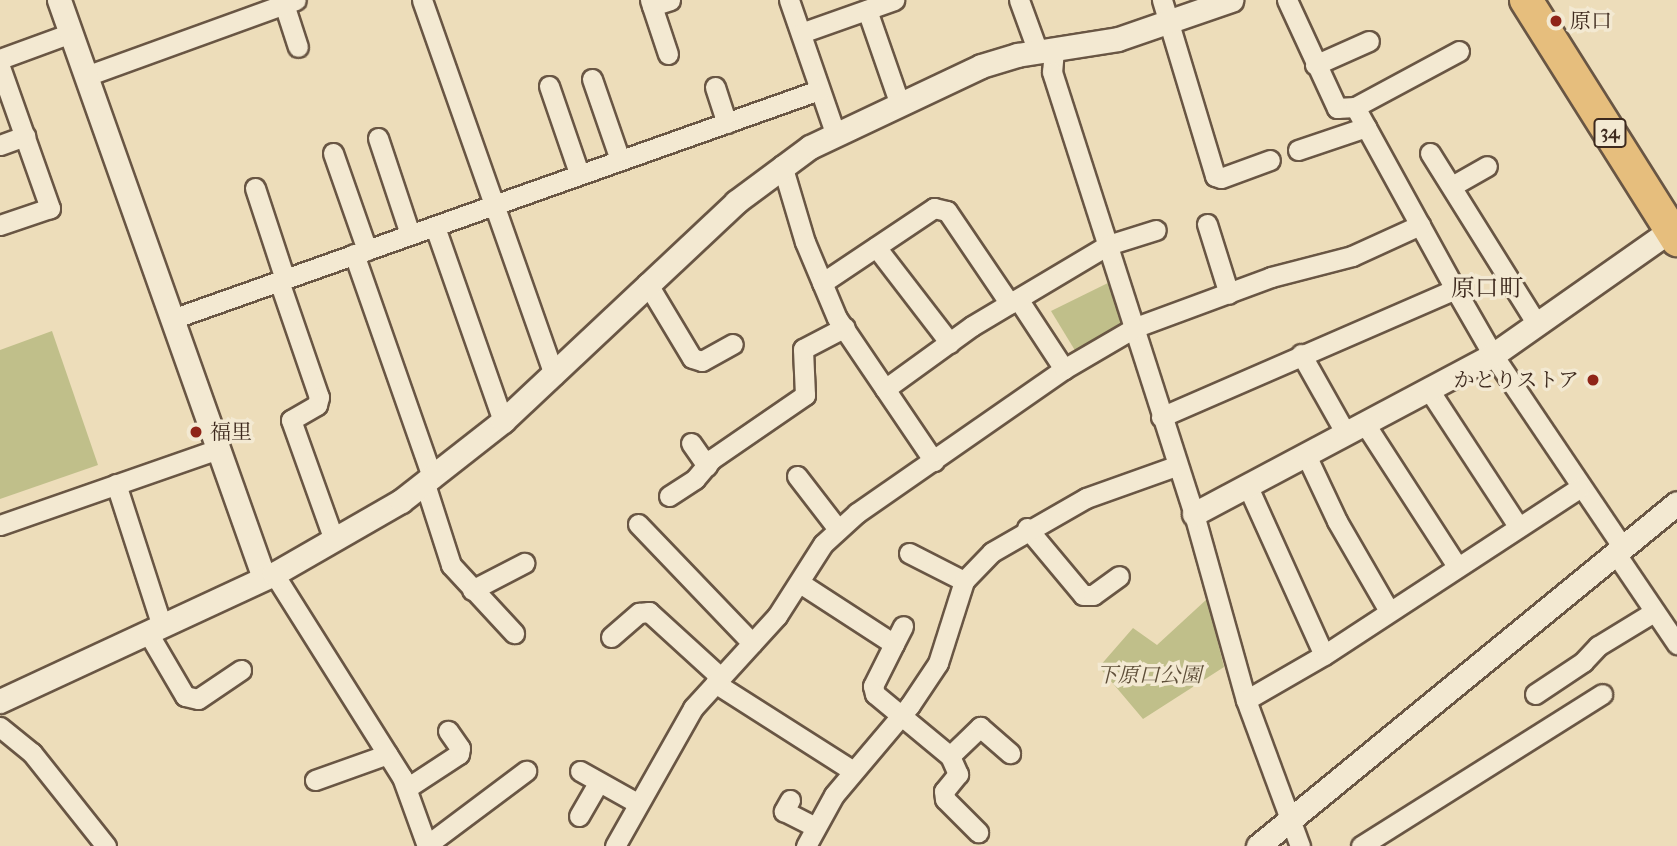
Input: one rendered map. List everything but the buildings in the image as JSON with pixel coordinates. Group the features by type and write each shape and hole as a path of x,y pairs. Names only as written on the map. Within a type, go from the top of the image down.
{"highway":[{"name":"34","path":"1526,0 1674,235"}],"street":[{"path":"59,0 218,449 269,576 388,754 407,788 427,845 526,771"},
{"path":"422,0 554,374"},
{"path":"789,0 835,133"},
{"path":"801,33 894,0"},
{"path":"1019,0 1046,51 1136,327 1176,466 1194,514 1246,700 1300,846"},
{"path":"0,701 269,576 334,540 429,481 503,421 648,283 782,165 835,133 981,66 1046,51 1118,39 1164,11 1231,0"},
{"path":"1287,0 1331,103 1355,107 1459,51"},
{"path":"86,76 284,2 298,47"},
{"path":"658,2 668,54"},
{"path":"867,10 899,102"},
{"path":"1164,11 1215,176 1221,178 1270,160"},
{"path":"0,59 71,33"},
{"path":"1315,65 1369,41"},
{"path":"0,66 50,208 0,225"},
{"path":"592,79 620,160"},
{"path":"550,86 579,173"},
{"path":"716,88 727,123"},
{"path":"172,319 819,90"},
{"path":"1355,107 1493,355 1619,551 1654,612 1677,644"},
{"path":"1298,150 1366,127"},
{"path":"0,145 25,136"},
{"path":"378,138 410,234"},
{"path":"333,153 429,481 450,565 514,633"},
{"path":"1430,153 1538,324"},
{"path":"782,165 805,242 822,283 845,327 934,461"},
{"path":"1452,186 1488,166"},
{"path":"255,188 319,397 317,405 291,420 334,540"},
{"path":"822,283 934,208 947,211 1064,369"},
{"path":"1207,224 1229,294"},
{"path":"615,846 637,803 694,708 752,643 800,583 837,528 1064,369 1136,327 1271,277 1352,256 1420,225"},
{"path":"435,227 503,421"},
{"path":"885,389 950,343 1108,245 1156,230"},
{"path":"1194,514 1493,355 1674,235"},
{"path":"876,247 950,343"},
{"path":"648,283 692,358 702,361 733,344"},
{"path":"1161,417 1455,289"},
{"path":"669,496 805,395 803,349 845,327"},
{"path":"1301,355 1457,566"},
{"path":"1429,390 1518,526"},
{"path":"691,443 707,466"},
{"path":"0,525 218,449"},
{"path":"1307,455 1337,521 1389,611"},
{"path":"806,846 815,827 853,771 903,713 938,663 964,581 992,552 1027,528 1086,498 1176,466"},
{"path":"797,475 837,528"},
{"path":"116,484 155,629 185,696 198,699 230,671"},
{"path":"1248,487 1324,655"},
{"path":"1246,700 1324,655 1579,488"},
{"path":"1258,846 1677,503"},
{"path":"638,524 752,643"},
{"path":"1027,528 1083,595 1093,595 1119,576"},
{"path":"909,553 964,581"},
{"path":"472,590 524,563"},
{"path":"800,583 898,635 873,686 875,694 903,713 950,757 958,774 944,791 945,799 978,832"},
{"path":"611,637 639,613 649,612 717,680 853,771"},
{"path":"1535,694 1598,646 1654,612"},
{"path":"1361,846 1602,694"},
{"path":"0,727 32,753 106,846"},
{"path":"950,757 979,727 1010,753"},
{"path":"407,788 459,754 460,748 448,731"},
{"path":"315,780 388,754"},
{"path":"580,771 637,803"},
{"path":"579,816 599,782"},
{"path":"783,812 815,827"}],"green space":[{"path":"1114,280 1128,329 1079,357 1051,311"},
{"path":"52,331 98,465 0,499 0,350"},
{"name":"下原口公園","path":"1207,599 1224,667 1143,719 1099,667 1133,628 1157,645"}],"place":[{"name":"原口","path":"1556,21"},
{"name":"かとりストア","path":"1593,380"},
{"name":"福里","path":"196,432"}],"district":[{"name":"原口町","path":"1487,289"}]}
